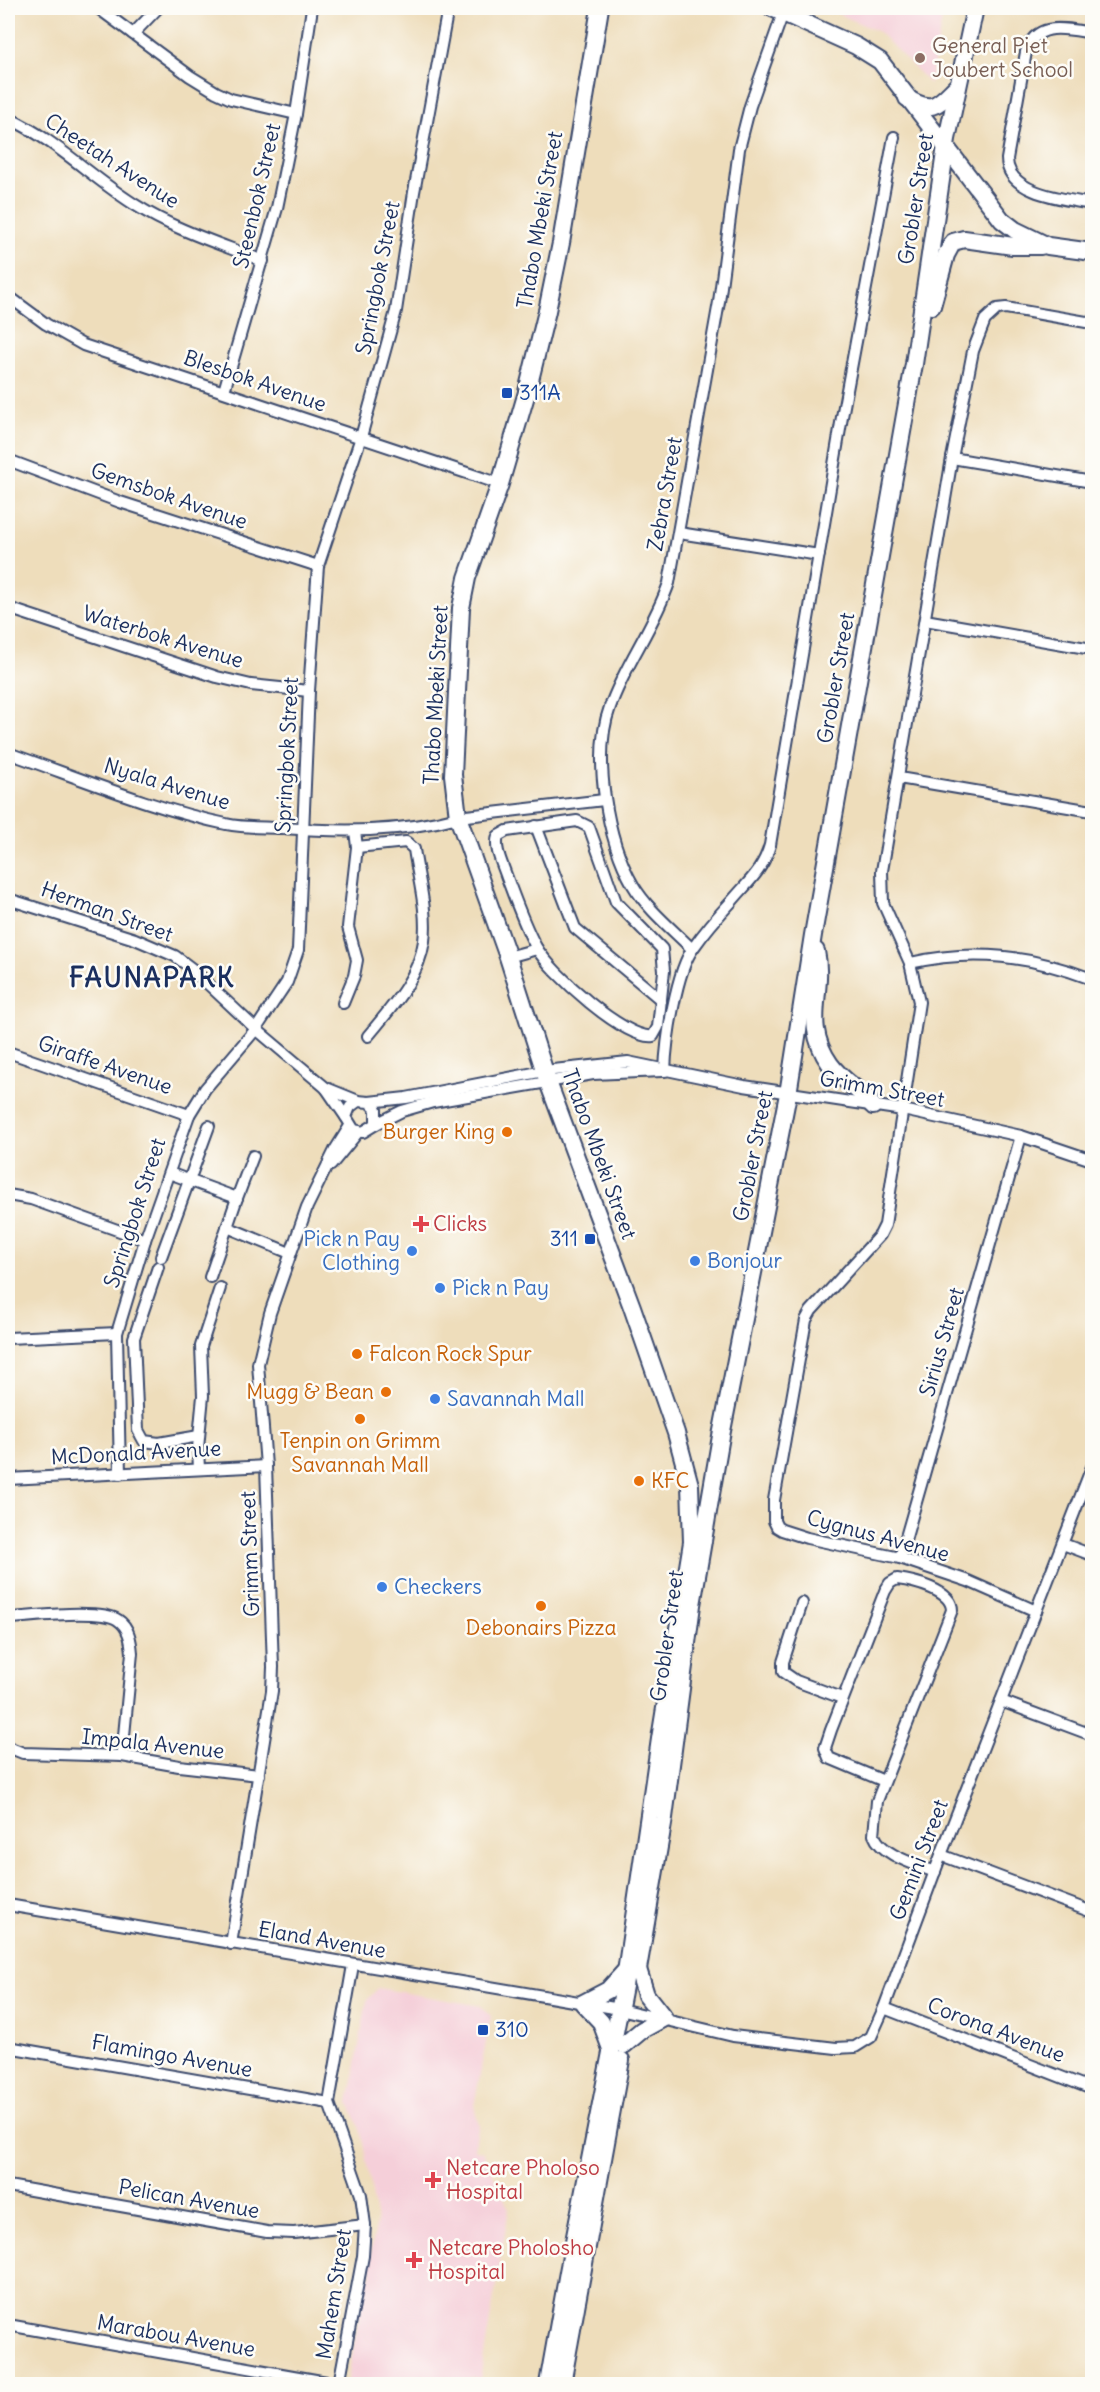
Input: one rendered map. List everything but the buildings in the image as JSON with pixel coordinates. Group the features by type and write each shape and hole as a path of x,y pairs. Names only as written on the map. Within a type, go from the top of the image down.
{"main road":[{"name":"Thabo Mbeki Street","path":"600,8 561,243 549,300 527,392 500,484 467,578 460,608 453,775 458,817 508,957 546,1077 632,1307 676,1433 690,1485 692,1542"},
{"name":"Grobler Street","path":"548,2385 664,1818 690,1620 721,1436 788,1094 813,935 914,364 946,147 975,8"},
{"path":"778,10 869,53 890,72 904,96 1002,220 1015,230 1048,246"},
{"path":"904,96 925,106 934,106 942,102 959,85"},
{"path":"914,364 926,335 933,296 953,242 969,240 1092,252"},
{"path":"813,935 818,961 814,1016 818,1041 835,1071 865,1096 873,1106"},
{"path":"690,1620 687,1606 692,1542 721,1436"},
{"name":"Grobler Street","path":"632,1969 660,1739 692,1542"},
{"path":"632,1969 646,1995 664,2018 618,2047 601,2022 583,2003 608,1990 632,1969"},
{"name":"Grobler Street","path":"562,2385 618,2047"}],"street":[{"path":"98,8 196,81 216,93 231,99 296,114"},
{"path":"133,34 158,8"},
{"name":"Steenbok Street","path":"224,391 277,208 296,114 312,8"},
{"name":"Springbok Street","path":"120,1474 117,1333 145,1239 189,1115 205,1089 256,1029 287,981 298,950 309,691 318,566 361,437 396,311 414,192 448,8"},
{"name":"Zebra Street","path":"692,949 644,901 633,885 619,852 604,800 603,748 606,720 615,695 663,601 679,533 719,302 739,149 778,10"},
{"path":"1092,33 1058,29 1042,31 1031,38 1026,52 1007,147 1008,168 1016,181 1027,188 1092,204"},
{"name":"Cheetah Avenue","path":"8,118 75,160 123,197 147,212 170,224 263,261"},
{"name":"Grobler Street","path":"664,1071 676,995 692,949 732,900 753,879 766,858 894,137"},
{"name":"Blesbok Avenue","path":"8,296 75,342 500,484"},
{"path":"903,1110 919,1002 910,963 886,911 882,894 882,871 952,458 973,351 985,320 997,309 1006,308 1092,323"},
{"path":"952,458 1092,482"},
{"name":"Gemsbok Avenue","path":"8,460 120,502 318,566"},
{"path":"679,533 819,555"},
{"name":"Waterbok Avenue","path":"8,608 217,676 251,685 309,691"},
{"path":"926,620 1092,649"},
{"name":"Nyala Avenue","path":"8,753 230,825 355,831 390,830 437,823 458,817 604,800"},
{"path":"898,778 1092,811"},
{"path":"580,821 590,827 616,902 662,949 664,971 655,1035 645,1037 635,1034 603,1013 550,966 537,949 515,899 497,840 501,833 536,826 580,821"},
{"path":"536,826 575,928 660,999"},
{"path":"343,1002 354,976 357,960 348,927 357,847 355,831"},
{"path":"357,847 406,842 411,845 414,849 424,923 424,941 414,971 400,997 368,1036"},
{"name":"Herman Street","path":"8,899 45,909 159,948 190,968 256,1029 326,1088 351,1125"},
{"path":"508,957 537,949"},
{"path":"910,963 948,956 993,955 1047,965 1092,979"},
{"name":"Giraffe Avenue","path":"8,1052 189,1115"},
{"name":"Grimm Street","path":"363,1102 406,1098 546,1077 664,1071 788,1094 903,1110 1021,1136 1092,1160"},
{"name":"Grimm Street","path":"376,1124 402,1112 433,1102 546,1077"},
{"name":"Herman Street","path":"326,1088 363,1102"},
{"path":"363,1102 376,1109 376,1124 368,1131 351,1125 350,1107 363,1102"},
{"name":"Cygnus Avenue","path":"903,1110 882,1232 811,1311 803,1329 774,1500 774,1521 777,1527 807,1538 900,1558 968,1581 1036,1611"},
{"name":"Grimm Street","path":"231,1944 272,1691 266,1466 258,1364 270,1313 307,1207 335,1150 351,1125"},
{"path":"200,1436 159,1443 144,1441 138,1430 134,1338 209,1126"},
{"name":"Sirius Street","path":"900,1558 1021,1136"},
{"path":"210,1277 253,1156"},
{"path":"169,1173 237,1198"},
{"path":"8,1195 31,1199 145,1239"},
{"path":"227,1227 290,1253"},
{"path":"199,1469 203,1396 201,1346 220,1288"},
{"path":"8,1338 117,1333"},
{"name":"McDonald Avenue","path":"8,1479 266,1466"},
{"name":"Gemini Street","path":"625,2010 733,2036 846,2049 855,2047 870,2037 884,2008 934,1872 1092,1467"},
{"path":"1063,1544 1092,1555"},
{"path":"884,1781 828,1758 825,1748 842,1698 885,1591 890,1583 897,1579 906,1580 948,1597 952,1605 951,1615 884,1781 874,1812 873,1827 876,1840 889,1852 934,1872"},
{"path":"802,1603 782,1670 796,1681 842,1698"},
{"path":"8,1618 93,1614 112,1616 127,1629 132,1653 122,1756"},
{"path":"1000,1701 1092,1736"},
{"name":"Impala Avenue","path":"8,1747 23,1753 122,1756 179,1766 259,1775"},
{"path":"941,1855 1092,1912"},
{"name":"Eland Avenue","path":"8,1905 625,2010"},
{"name":"Mahem Street","path":"339,2385 363,2256 365,2225 361,2195 329,2103 352,1965"},
{"name":"Corona Avenue","path":"884,2008 1092,2089"},
{"name":"Flamingo Avenue","path":"8,2047 329,2103"},
{"name":"Pelican Avenue","path":"8,2187 267,2232 294,2233 365,2225"},
{"name":"Marabou Avenue","path":"8,2325 339,2385"}],"shaded area":[{"name":"General Piet Joubert School","path":"825,8 944,8 930,84 879,32"},
{"name":"Netcare Pholoso Hospital","path":"378,1988 481,2006 491,2016 474,2106 479,2125 474,2149 483,2152 509,2209 480,2379 471,2378 469,2384 347,2384 366,2277 370,2278 372,2268 368,2267 377,2221 361,2132 349,2102 367,2000"}],"place":[{"name":"General Piet Joubert School","path":"920,58"},
{"name":"311A","path":"507,393"},
{"name":"Burger King","path":"507,1132"},
{"name":"Clicks","path":"421,1224"},
{"name":"311","path":"590,1239"},
{"name":"Pick n Pay Clothing","path":"412,1251"},
{"name":"Bonjour","path":"695,1261"},
{"name":"Pick n Pay","path":"440,1288"},
{"name":"Falcon Rock Spur","path":"357,1354"},
{"name":"Mugg & Bean","path":"386,1392"},
{"name":"Savannah Mall","path":"435,1399"},
{"name":"Tenpin on Grimm Savannah Mall","path":"360,1419"},
{"name":"KFC","path":"639,1481"},
{"name":"Checkers","path":"382,1587"},
{"name":"Debonairs Pizza","path":"541,1606"},
{"name":"310","path":"483,2030"},
{"name":"Netcare Pholoso Hospital","path":"433,2180"},
{"name":"Netcare Pholosho Hospital","path":"414,2260"}],"district":[{"name":"FAUNAPARK","path":"152,978"}]}
